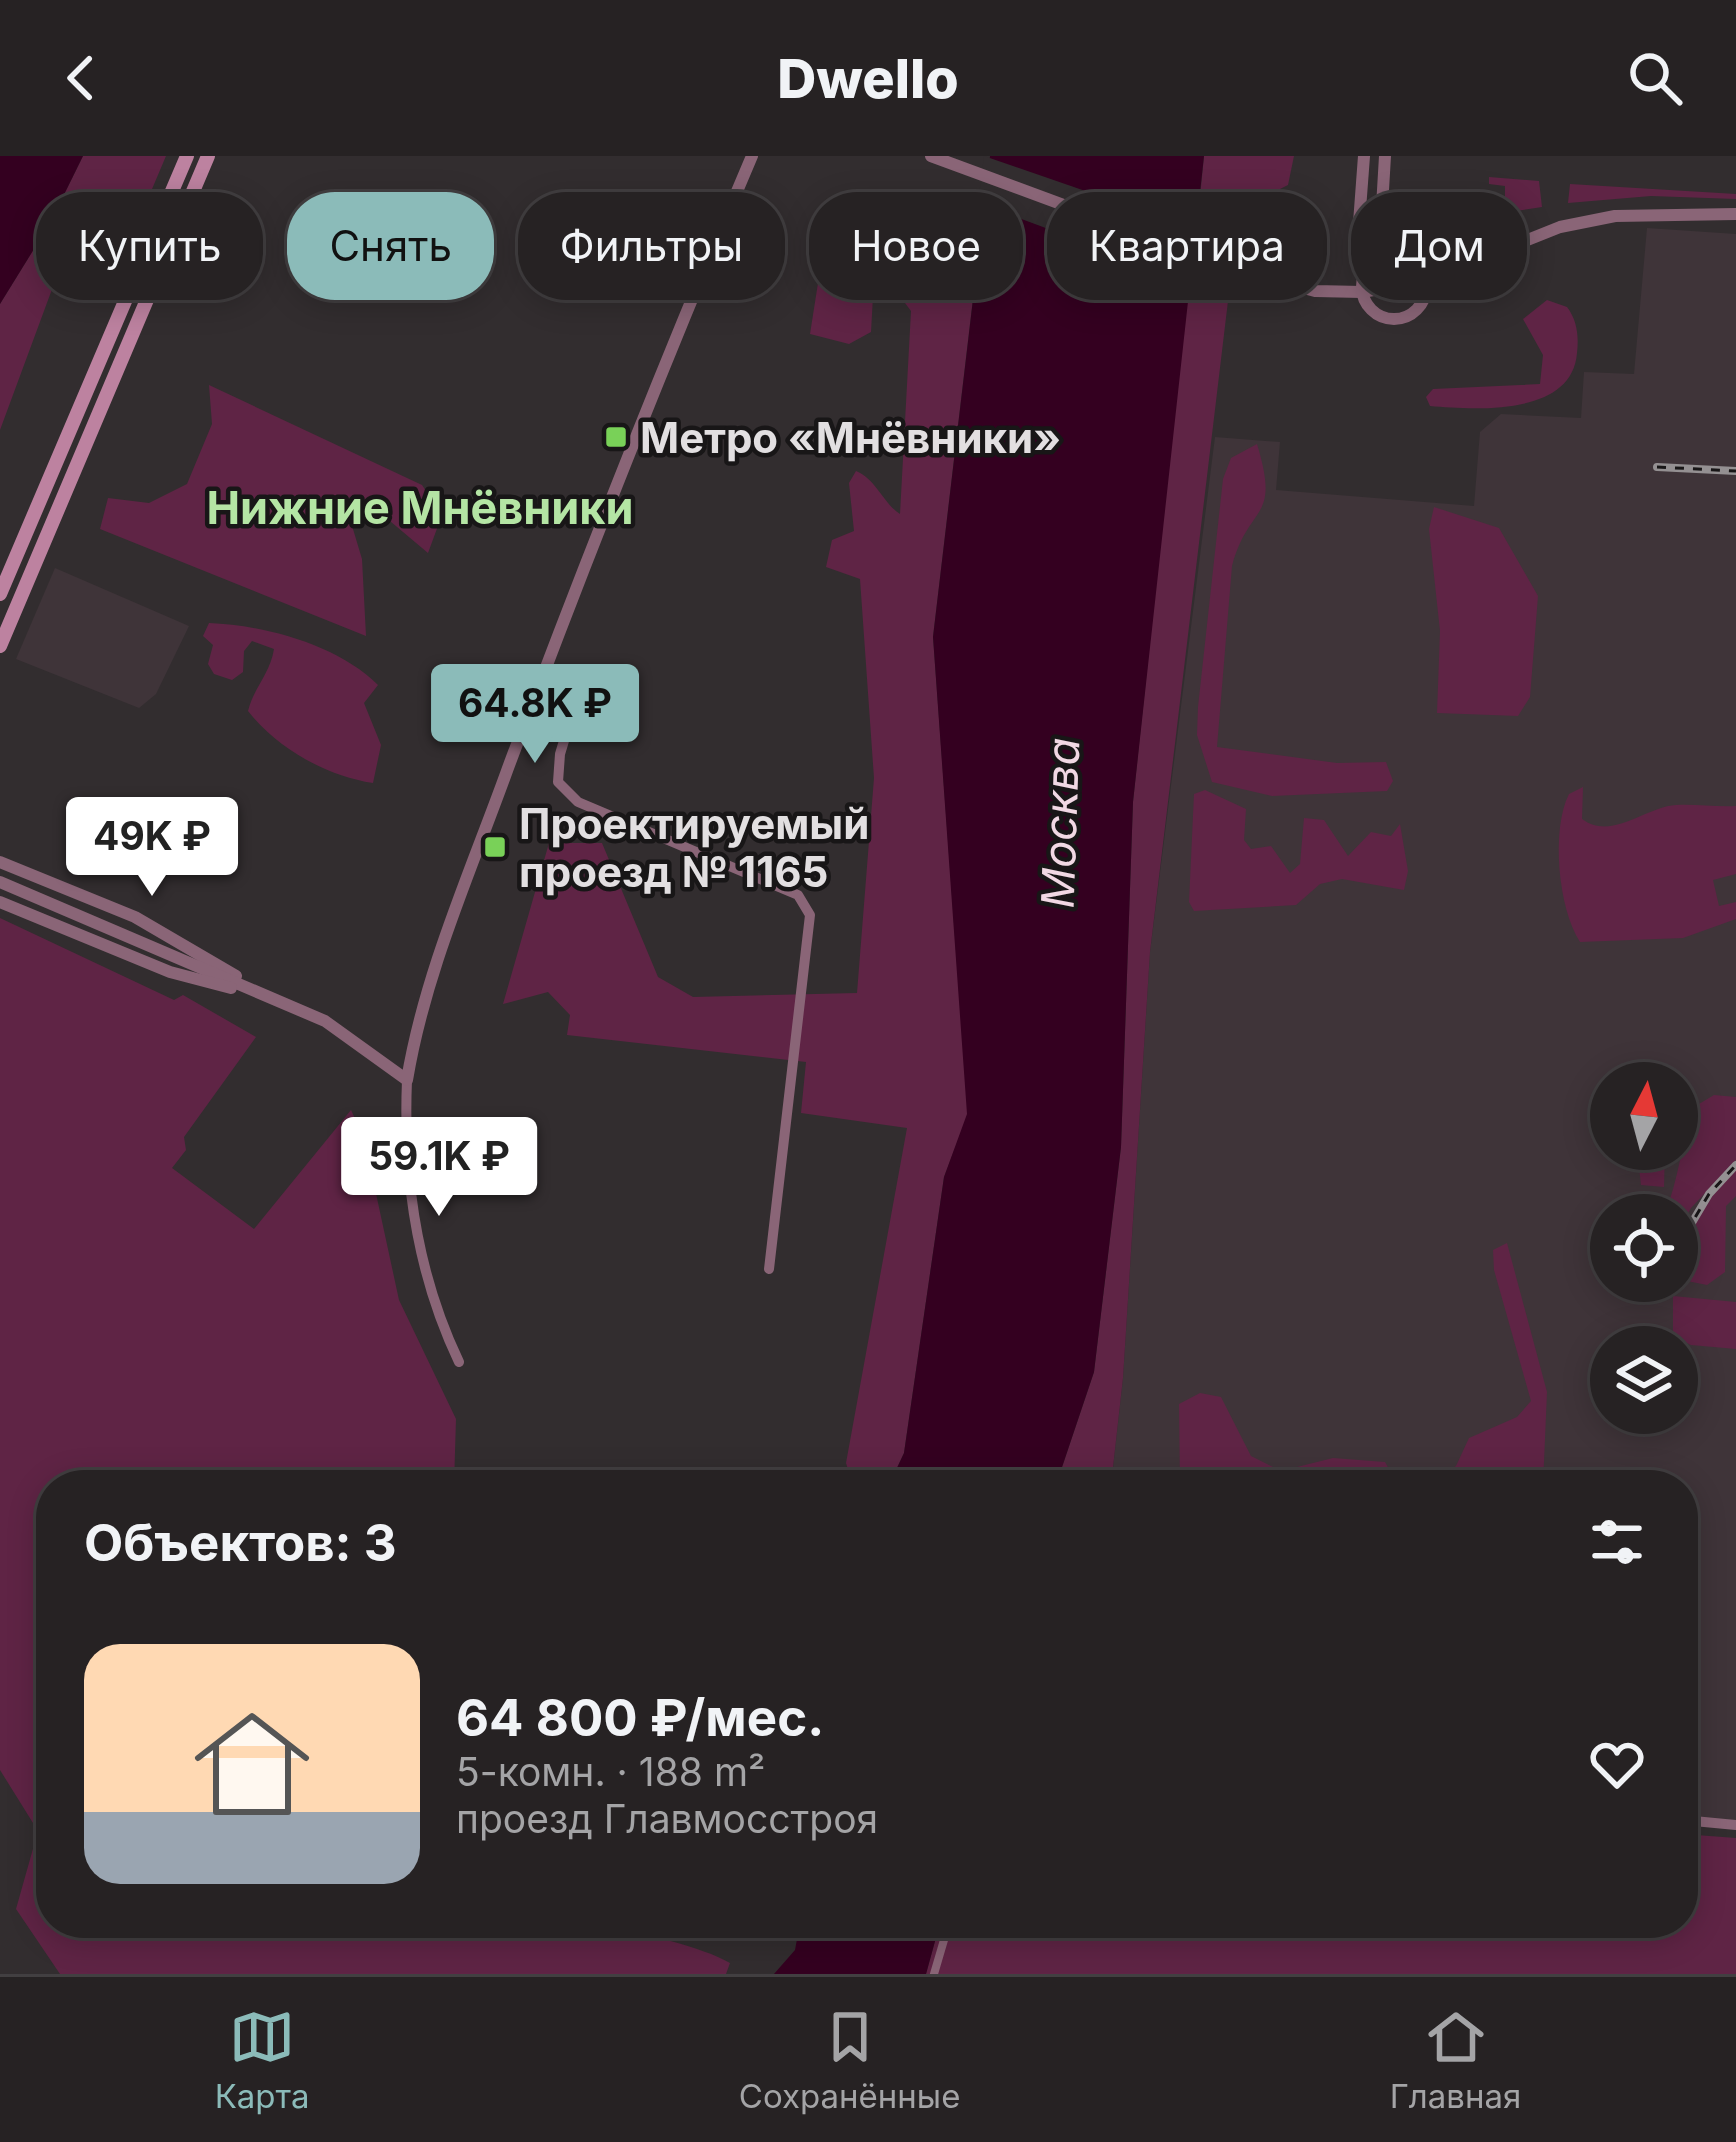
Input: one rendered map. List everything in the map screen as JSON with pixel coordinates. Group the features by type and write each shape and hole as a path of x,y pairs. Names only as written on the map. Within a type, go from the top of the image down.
{"main road":[{"path":"0,594 187,156"},
{"path":"0,646 208,156"}],"street":[{"path":"459,1362 437,1315 407,1184 407,1080 418,1013 646,406 752,156"},
{"path":"931,156 1242,272 1295,288 1351,291"},
{"path":"1361,192 1364,156"},
{"path":"1383,192 1385,156"},
{"path":"1527,240 1560,227 1659,211 1736,214"},
{"path":"1366,300 1372,311 1400,319 1423,300"},
{"path":"98,362 116,370"},
{"path":"542,678 567,683 577,698 560,754 558,782 578,802 798,895 810,915 769,1269"},
{"path":"0,862 135,917 273,999"},
{"path":"3,884 325,1021 407,1080"},
{"path":"0,902 170,972 273,999"},
{"path":"1698,1822 1736,1826"},
{"path":"934,1974 945,1938"}],"shaded area":[{"path":"83,156 166,156 151,192 65,192"},
{"path":"1204,156 1294,156 1288,185 1278,190 1200,192"},
{"path":"1489,177 1539,181 1542,207 1527,209 1527,192 1505,192 1505,186 1489,184"},
{"path":"1570,184 1736,194 1736,199 1651,196 1568,203"},
{"path":"1647,228 1736,234 1736,1821 1698,1817 1698,1470 1113,1470 1123,1378 1150,952 1215,437 1280,442 1276,490 1474,506 1480,432 1501,414 1581,418 1584,372 1634,374"},
{"path":"36,246 36,300 48,300 0,430 0,304"},
{"path":"815,300 873,300 871,332 849,344 810,334"},
{"path":"891,300 973,300 933,637 968,1114 944,1177 904,1453 896,1470 848,1470 907,1128 801,1113 806,1062 567,1035 570,1015 548,992 503,1004 549,843 602,843 658,977 693,997 857,993 874,778 860,579 826,567 832,540 854,531 849,483 856,471 900,514 911,311 905,303"},
{"path":"1186,300 1224,300 1228,301 1150,952 1123,1378 1113,1470 1061,1470 1094,1372 1121,1147 1133,802"},
{"path":"1547,300 1567,307 1577,334 1571,374 1559,388 1519,405 1430,406 1426,397 1433,389 1540,384 1543,355 1523,319"},
{"path":"209,385 422,485 442,515 428,553 359,495 344,499 362,559 366,636 100,529 108,498 149,503 187,484 212,424"},
{"path":"1257,444 1266,487 1260,511 1232,566 1217,747 1337,763 1386,762 1393,781 1387,791 1272,796 1212,782 1197,735 1198,707 1223,479 1231,458"},
{"path":"1434,507 1499,528 1538,596 1530,697 1518,716 1437,713 1440,631 1429,529"},
{"path":"55,568 189,626 156,694 139,708 16,659"},
{"path":"209,623 253,628 321,648 378,685 364,703 381,745 373,783 320,767 260,724 248,711 274,649 252,641 244,651 243,672 232,680 214,674 208,664 213,645 203,636"},
{"path":"1583,787 1582,819 1593,825 1617,825 1676,805 1736,806 1736,874 1713,880 1719,906 1736,902 1736,919 1683,938 1580,942 1566,909 1559,847 1569,794"},
{"path":"1205,790 1246,809 1244,840 1251,849 1271,846 1290,873 1300,864 1304,818 1324,820 1348,856 1371,832 1391,836 1400,824 1408,871 1404,890 1342,879 1320,884 1296,905 1194,911 1189,902 1194,794"},
{"path":"0,918 174,1000 183,995 256,1037 184,1137 186,1150 172,1168 254,1229 351,1110 364,1138 399,1300 456,1419 454,1470 36,1470 36,1828 0,1770"},
{"path":"1714,1095 1736,1097 1736,1160 1698,1201 1698,1194 1671,1194 1677,1170 1698,1170 1698,1105"},
{"path":"1639,1170 1664,1170 1664,1187 1641,1185"},
{"path":"1736,1170 1736,1196 1726,1206 1725,1272 1707,1285 1698,1283 1698,1214"},
{"path":"1507,1243 1547,1392 1544,1470 1449,1470 1456,1466 1469,1438 1517,1417 1531,1401 1494,1270 1493,1250"},
{"path":"1698,1298 1736,1302 1736,1349 1698,1346 1698,1326 1673,1326 1673,1302"},
{"path":"1200,1393 1221,1397 1251,1456 1279,1470 1180,1470 1179,1404"},
{"path":"1333,1458 1385,1462 1390,1470 1285,1470"},
{"path":"1698,1835 1736,1838 1736,1974 926,1974 936,1938 1698,1938"},
{"path":"36,1838 36,1938 662,1938 730,1963 726,1974 60,1974 16,1909"}],"water":[{"path":"0,156 83,156 65,192 36,192 36,246 0,304"},
{"name":"Москва","path":"990,156 1204,156 1200,192 1047,192 1047,300 1188,300 1133,802 1121,1147 1094,1372 1061,1470 896,1470 904,1453 944,1177 967,1114 933,637 973,300 1023,300 1023,192 986,192"},
{"path":"797,1938 936,1938 926,1974 774,1974 795,1950"}],"pier":[{"path":"984,156 1088,192 1047,192 1047,229 1023,220 1023,192 979,192"}],"railway":[{"path":"1657,467 1736,471"},
{"path":"1698,1213 1736,1165"}],"place":[{"name":"Метро «Мнёвники»","path":"616,437"},
{"name":"Проектируемый проезд № 1165","path":"495,847"}],"district":[{"name":"Нижние Мнёвники","path":"420,507"}]}
